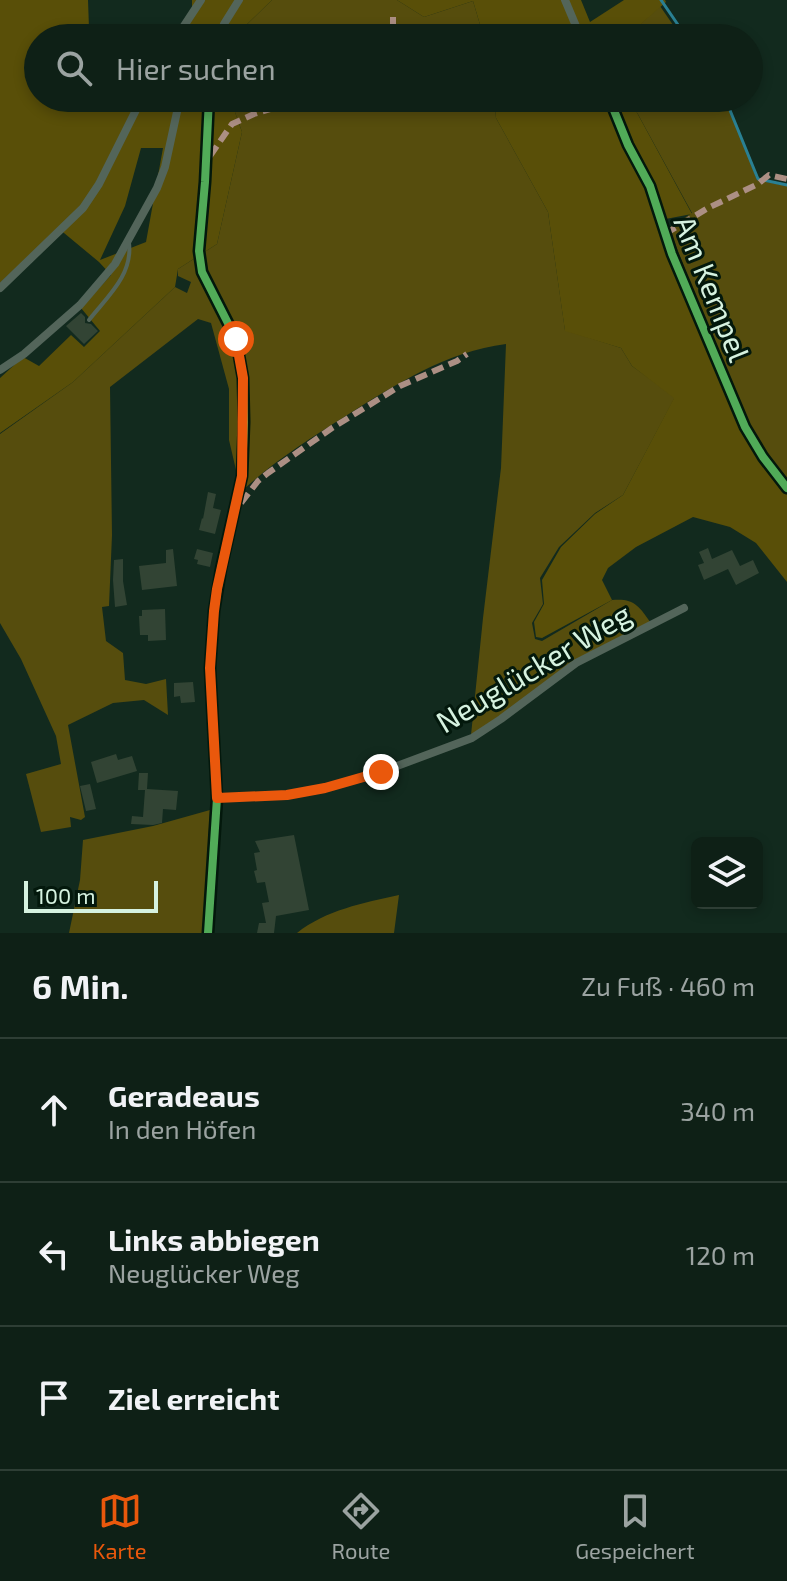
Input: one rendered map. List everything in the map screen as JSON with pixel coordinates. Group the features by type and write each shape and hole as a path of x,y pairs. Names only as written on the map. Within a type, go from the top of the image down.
{"street":[{"path":"186,24 201,0"},
{"path":"224,24 239,0"},
{"path":"565,0 575,24"},
{"path":"0,288 83,208 99,184 135,112"},
{"path":"0,370 24,354 80,305 115,264 151,201 165,167 177,112"},
{"path":"208,112 199,251 202,272 236,339 243,378 242,476 217,589 210,668 217,798 208,933"},
{"name":"Am Kempel","path":"615,112 650,186 672,254 745,427 787,488"},
{"name":"Neuglücker Weg","path":"217,798 287,795 325,788 381,772 472,738 576,663 684,608"}],"lane":[{"path":"89,320 119,284 130,254 128,240"}],"shaded area":[{"path":"0,0 88,0 89,24 24,24 24,112 235,112 242,132 217,244 178,269 175,287 73,382 0,433 0,378 23,357 39,366 71,335 84,347 100,331 81,308 111,275 58,228 0,283","holes":["141,148 163,148 146,242 100,260 125,206"]},
{"path":"192,0 272,0 247,24 186,24"},
{"path":"272,0 397,0 424,17 473,1 480,24 247,24"},
{"path":"397,0 581,0 590,22 624,0 666,2 641,24 480,24 473,1 424,17"},
{"path":"660,6 672,24 640,24"},
{"path":"235,112 495,112 548,212 565,330 621,348 632,366 675,397 623,495 595,513 559,547 540,578 543,604 532,623 535,639 542,641 612,600 635,604 651,623 610,642 471,735 501,468 506,344 463,354 401,382 305,442 243,490 229,440 229,389 211,323 198,319 110,387 112,535 109,606 102,607 106,641 123,653 125,680 146,684 166,679 168,715 144,700 113,703 68,725 85,817 81,820 70,817 71,827 41,832 26,774 61,764 56,736 21,659 0,623 0,434 73,382 175,287 187,293 191,282 178,276 178,269 217,244 242,132"},
{"path":"495,112 637,112 692,214 655,221 734,413 750,442 787,490 787,582 756,543 730,527 693,517 636,547 608,568 602,580 612,600 542,638 536,637 534,622 544,604 542,580 561,547 595,514 623,495 674,398 632,366 621,348 565,331 548,212"},
{"path":"637,112 732,112 757,180 787,186 787,483 755,439 734,396 669,228 692,213"},
{"path":"210,810 203,933 69,933 80,880 83,840 153,826"},
{"path":"399,895 394,933 297,933 333,913"}],"building":[{"path":"81,313 85,323 98,331 84,344 66,326"},
{"path":"208,492 216,494 213,508 221,510 215,534 199,530"},
{"path":"708,548 712,559 732,550 740,566 753,560 759,573 736,585 728,569 704,580 698,565 704,563 699,552"},
{"path":"173,549 177,586 142,590 139,566 166,563 166,550"},
{"path":"197,549 213,553 210,567 197,564 198,560 194,559"},
{"path":"123,559 127,605 115,607 114,560"},
{"path":"165,609 166,640 148,641 148,635 140,635 139,616 142,616 142,610"},
{"path":"193,682 195,702 181,703 180,696 174,697 174,683"},
{"path":"116,754 118,760 132,756 137,771 97,783 91,762"},
{"path":"139,773 148,773 147,789 178,791 176,810 163,809 162,823 131,824 132,816 143,817 145,790 138,790"},
{"path":"90,784 96,809 86,811 80,786"},
{"path":"294,835 309,910 276,916 274,933 257,933 259,923 266,923 262,903 269,902 265,882 257,883 254,871 257,870 254,853 260,852 255,841"}],"waterway":[{"path":"661,0 677,24"},
{"path":"731,112 758,179 787,185"}],"marked path":[{"path":"393,17 393,24"},
{"path":"210,156 232,124 260,112"},
{"path":"665,234 708,208 758,184 769,175 787,179"},
{"path":"241,503 258,481 332,428 400,386 467,354"}],"cycle path":[{"path":"208,112 199,251 202,272 236,339 243,378 244,422 242,476 214,611 210,668 217,798 208,933"},
{"path":"615,112 650,186 672,254 745,427 787,488"}],"route":[{"path":"236,339 243,378 242,476 217,589 210,668 217,798 287,795 381,772"}]}
